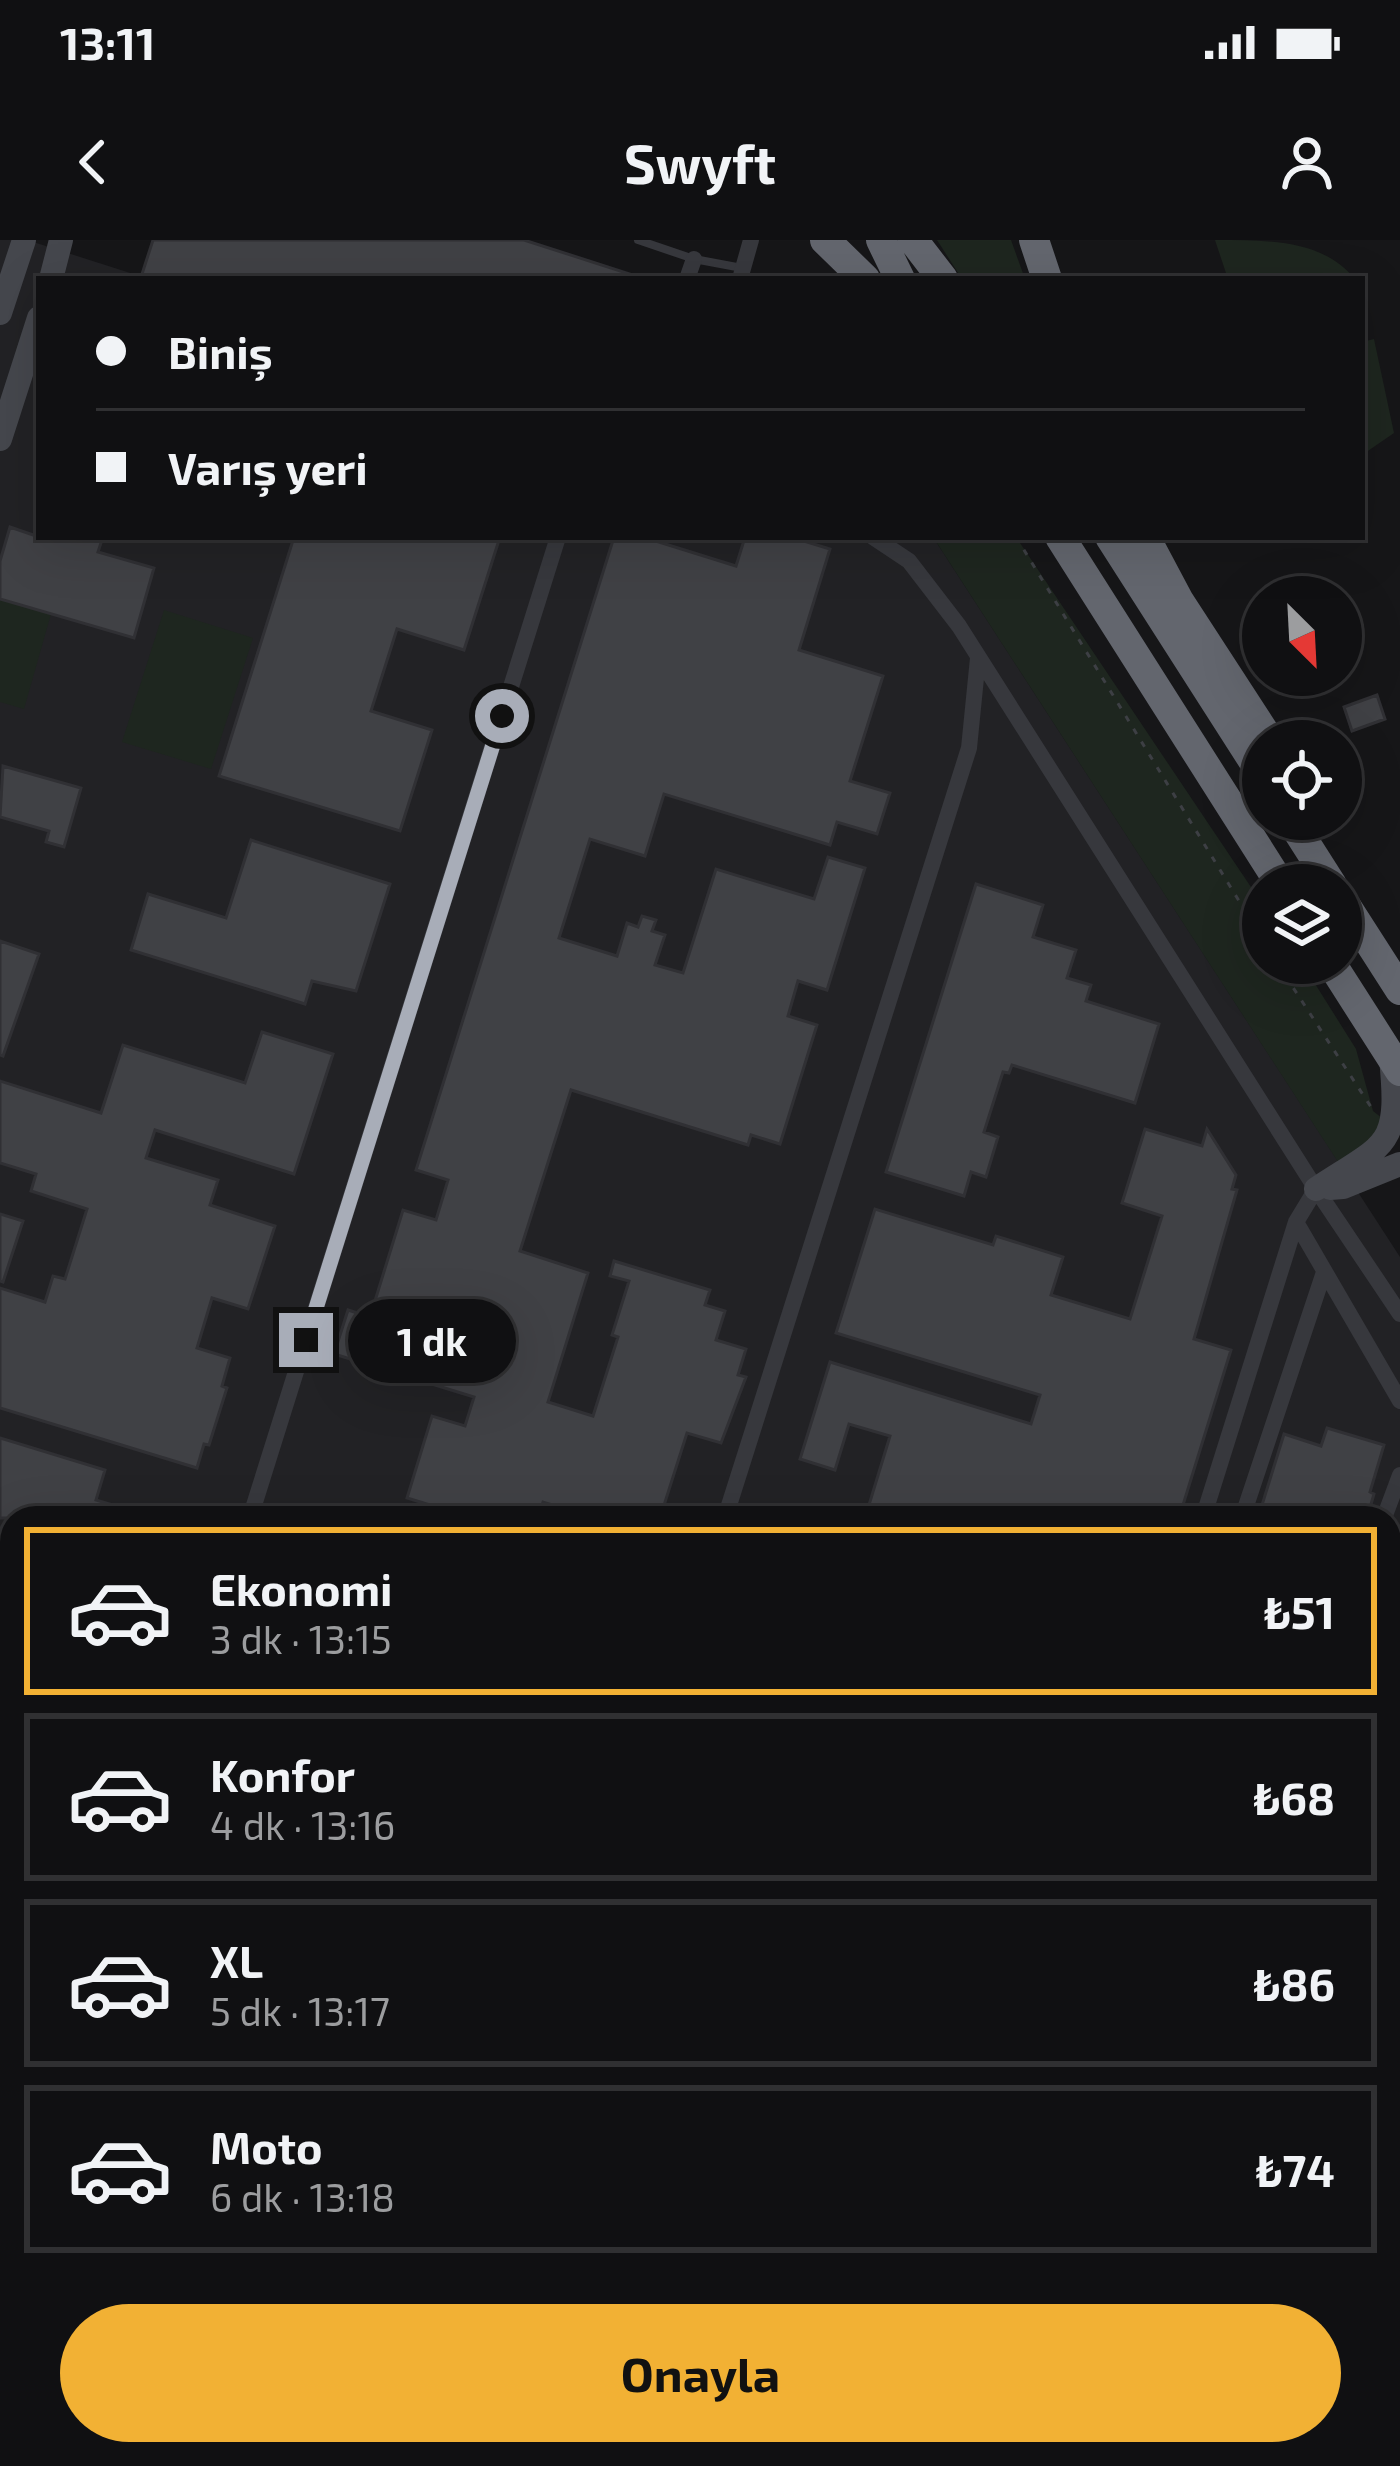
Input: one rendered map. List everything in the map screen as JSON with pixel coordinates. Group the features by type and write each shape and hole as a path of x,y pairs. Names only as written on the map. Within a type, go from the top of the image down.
{"highway":[{"path":"824,240 862,276"},
{"path":"881,240 899,276"},
{"path":"913,240 941,276"},
{"path":"1034,240 1047,276"},
{"path":"1062,540 1268,864"},
{"path":"1112,540 1242,743"},
{"path":"1147,540 1179,602 1256,720"},
{"path":"1362,931 1400,990"},
{"path":"1345,984 1396,1064"}],"street":[{"path":"0,313 23,240"},
{"path":"52,276 61,240"},
{"path":"742,274 752,240"},
{"path":"688,276 694,259"},
{"path":"0,439 36,327"},
{"path":"254,1506 557,540"},
{"path":"877,540 909,562 979,657 1400,1314"},
{"path":"729,1506 969,748 979,657"},
{"path":"1207,1506 1296,1222 1316,1189 1388,1142 1399,1108 1396,1064"},
{"path":"1316,1189 1343,1187 1400,1164"},
{"path":"1296,1222 1400,1401"},
{"path":"1246,1506 1324,1272"},
{"path":"1388,1506 1400,1474"}],"lane":[{"path":"638,240 742,274"}],"path":[{"path":"1018,540 1242,906"},
{"path":"1290,984 1373,1111 1391,1130"}],"shaded area":[{"path":"0,240 27,240 140,276 36,276 36,540 935,540 1400,1257 1400,1506 0,1506"},
{"path":"937,240 1011,240 1024,276 960,276"},
{"path":"1215,240 1294,245 1328,256 1352,276 1227,276"},
{"path":"1374,339 1394,433 1365,453 1365,341"},
{"path":"935,540 1018,540 1242,874 1242,984 1315,984 1356,1049 1373,1111 1392,1126 1338,1162"},
{"path":"0,599 51,614 24,709 0,702"},
{"path":"164,610 253,638 211,769 122,742"}],"building":[{"path":"153,240 524,240 636,276 148,276 142,274"},
{"path":"10,527 36,536 36,540 102,540 98,552 154,568 134,638 0,599 0,561"},
{"path":"293,540 499,540 464,650 397,629 371,711 432,730 400,831 219,776"},
{"path":"613,540 653,540 736,566 744,540 801,540 830,549 799,650 883,676 850,781 890,793 877,834 837,822 830,845 664,794 645,856 590,839 559,938 617,956 627,923 638,927 642,916 656,920 652,931 665,935 655,965 683,973 716,869 814,899 828,857 865,868 827,990 798,981 788,1016 817,1025 780,1144 751,1135 748,1145 571,1090 520,1251 588,1273 548,1402 593,1416 618,1337 612,1335 629,1281 610,1276 614,1261 710,1290 705,1305 725,1311 716,1340 746,1349 738,1375 746,1377 721,1443 687,1433 664,1506 543,1502 542,1506 433,1506 407,1498 432,1416 465,1426 474,1397 334,1354 348,1310 370,1317 403,1210 436,1220 448,1180 416,1170"},
{"path":"1377,695 1385,719 1362,727 1362,720 1348,720 1344,707"},
{"path":"3,766 81,788 64,847 46,842 49,831 0,817"},
{"path":"251,840 390,884 356,991 312,981 305,1004 131,950 148,894 226,918"},
{"path":"976,884 1043,905 1033,937 1076,950 1067,978 1091,985 1086,1001 1159,1024 1135,1103 1012,1065 1009,1073 1003,1072 984,1132 998,1137 986,1177 971,1172 964,1196 886,1172"},
{"path":"0,941 39,954 3,1056 0,1055"},
{"path":"262,1032 333,1054 294,1174 155,1130 146,1158 218,1180 210,1205 275,1226 248,1309 212,1298 197,1348 230,1358 222,1386 227,1388 197,1468 0,1408 0,1288 45,1302 53,1276 65,1279 87,1209 31,1191 36,1174 0,1163 0,1081 101,1113 123,1045 245,1083"},
{"path":"1145,1129 1202,1146 1207,1129 1236,1175 1232,1189 1237,1190 1194,1339 1231,1350 1183,1506 869,1506 890,1436 849,1424 835,1470 800,1459 830,1362 1031,1424 1040,1395 836,1333 875,1209 993,1245 996,1236 1063,1257 1051,1295 1130,1319 1162,1216 1122,1203"},
{"path":"0,1214 23,1221 3,1282 0,1281"},
{"path":"1327,1428 1384,1445 1370,1506 1262,1506 1284,1434 1321,1446"},
{"path":"0,1438 105,1470 96,1500 116,1506 0,1506"}],"route":[{"path":"306,1340 502,716"}]}
